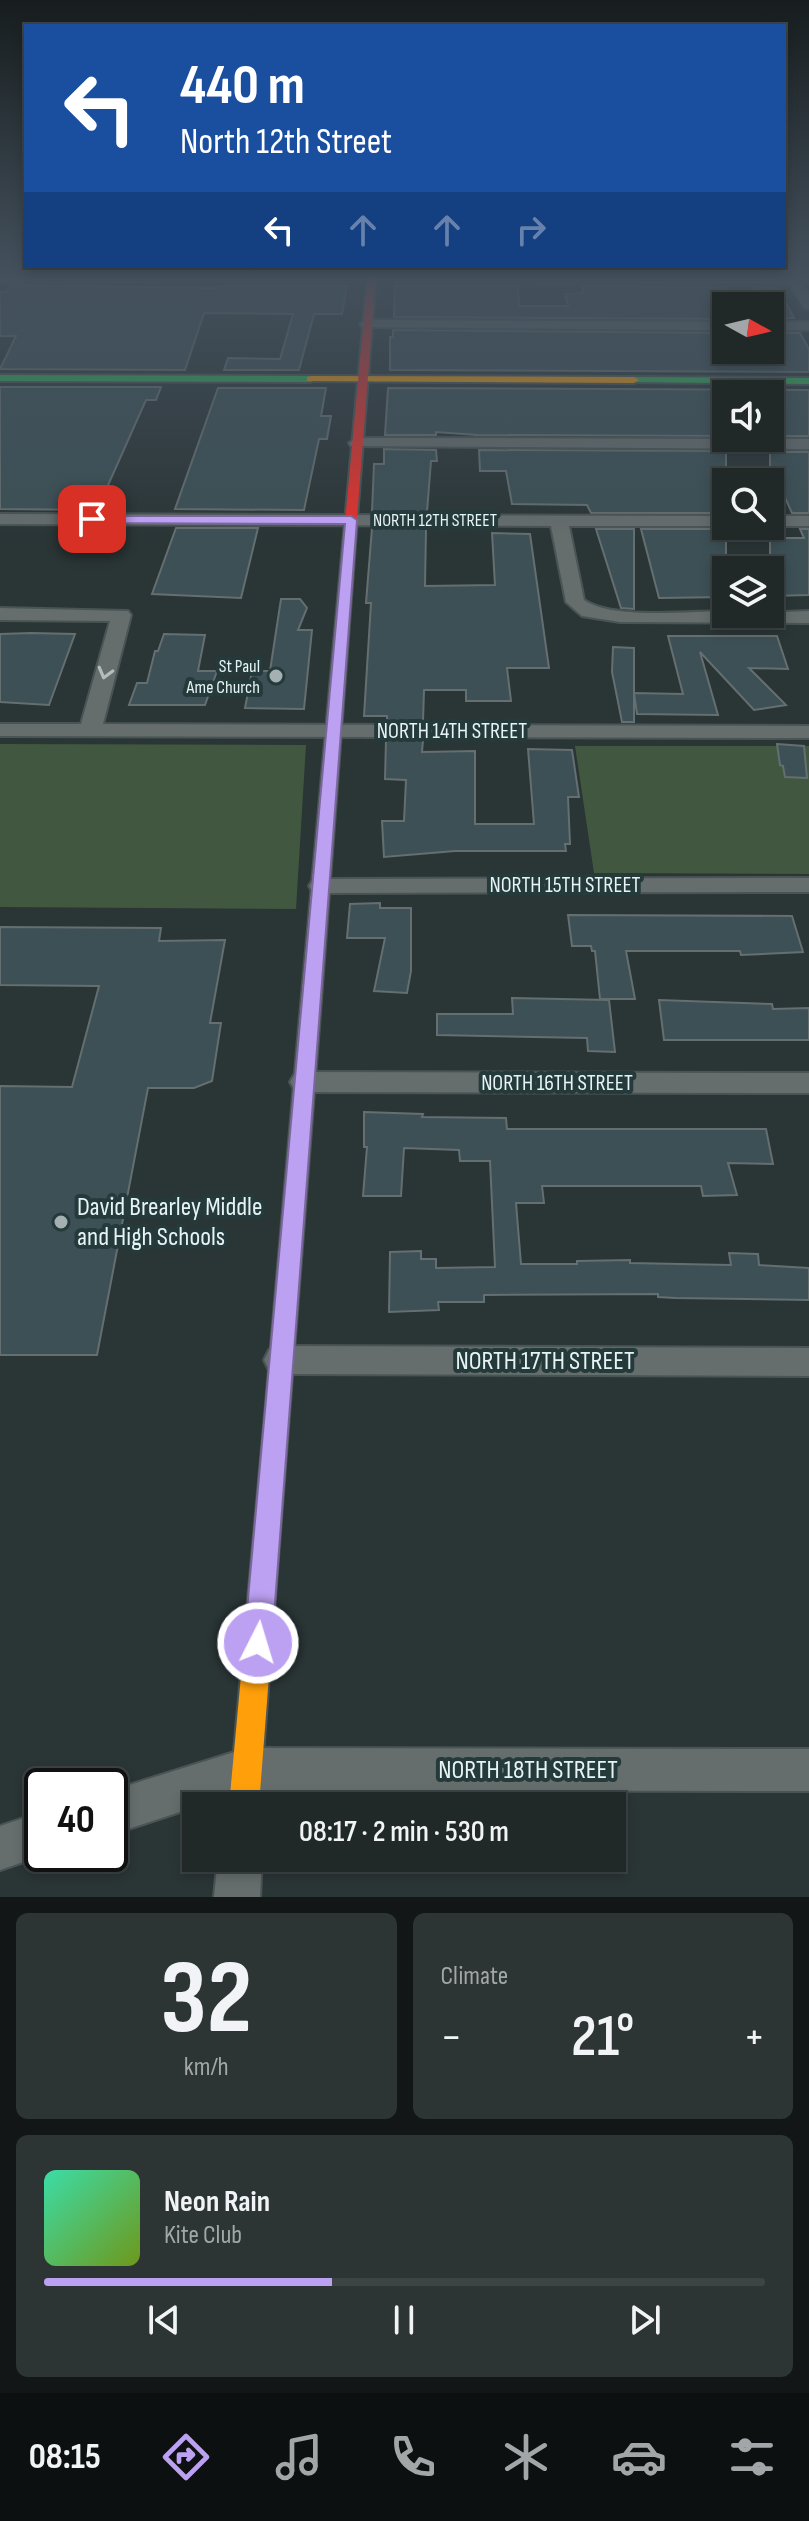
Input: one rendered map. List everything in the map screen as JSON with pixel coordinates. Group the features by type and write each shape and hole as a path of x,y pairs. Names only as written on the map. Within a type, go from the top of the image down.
{"street":[{"path":"246,1788 364,362"},
{"path":"0,378 809,381"},
{"path":"357,443 809,444"},
{"name":"NORTH 12TH STREET","path":"0,519 712,521"},
{"path":"559,521 575,602 589,612 620,616 809,617"},
{"path":"784,521 809,521"},
{"path":"0,614 121,615 90,731"},
{"name":"NORTH 14TH STREET","path":"0,730 809,732"},
{"name":"NORTH 15TH STREET","path":"321,886 809,885"},
{"name":"NORTH 16TH STREET","path":"304,1082 809,1083"},
{"name":"NORTH 17TH STREET","path":"281,1360 809,1362"},
{"name":"NORTH 18TH STREET","path":"128,1810 246,1788 809,1770"},
{"path":"0,1848 24,1840"},
{"path":"237,1897 239,1872"}],"green space":[{"path":"0,744 306,745 296,909 0,907"},
{"path":"575,746 809,746 809,874 594,873"}],"building":[{"path":"4,362 188,362 185,370 0,369"},
{"path":"227,362 301,362 299,370 224,370"},
{"path":"390,362 784,364 784,362 809,362 809,372 390,370"},
{"path":"0,387 161,387 156,400 146,400 97,510 0,509"},
{"path":"218,388 326,388 321,416 331,416 327,439 319,439 304,510 175,509"},
{"path":"388,388 712,390 712,436 477,435 436,432 436,435 385,435"},
{"path":"784,390 809,390 809,436 784,436"},
{"path":"384,449 436,450 437,461 431,461 427,512 372,512 374,464 384,464"},
{"path":"479,450 726,452 726,468 712,468 712,513 591,513 587,505 512,504 506,471 480,471"},
{"path":"770,452 809,452 809,513 792,513 784,495 784,468 770,468"},
{"path":"176,528 258,528 241,598 152,594"},
{"path":"372,528 426,529 425,586 495,585 492,533 530,534 549,668 507,668 511,701 466,701 466,690 424,690 423,722 387,722 387,716 364,716 371,603 366,603"},
{"path":"596,529 634,529 634,609 621,608"},
{"path":"641,529 712,529 712,540 726,540 726,556 712,556 712,597 659,598"},
{"path":"800,529 809,529 809,595 784,596 784,556 770,556 770,540 804,538"},
{"path":"281,599 300,599 307,608 298,630 312,630 304,709 245,708 252,671 270,671"},
{"path":"0,634 75,634 49,705 0,702"},
{"path":"164,634 205,635 198,671 217,671 205,705 129,705 137,683 147,683 155,651 158,651"},
{"path":"668,636 777,636 788,669 749,668 786,705 754,710 700,652 718,715 637,714 634,693 683,694"},
{"path":"613,647 634,648 634,722 622,722 612,672"},
{"path":"386,740 423,740 422,752 475,751 475,824 534,824 528,749 572,750 579,797 568,797 570,844 565,844 566,851 455,851 384,857 382,821 404,821 406,780 385,779"},
{"path":"777,744 804,746 807,778 785,777"},
{"path":"380,903 380,908 411,908 411,971 407,993 374,991 385,938 347,938 350,904"},
{"path":"568,915 792,916 803,952 741,955 740,951 626,951 635,999 600,999 595,951 591,946 572,946"},
{"name":"David Brearley Middle and High Schools","path":"0,927 161,928 159,941 225,940 210,1023 221,1023 212,1081 194,1088 148,1088 97,1355 0,1355 0,1086 72,1087 99,986 0,985"},
{"path":"512,998 609,1000 615,1052 588,1051 587,1038 437,1035 437,1014 513,1014"},
{"path":"659,1000 772,1004 773,1009 809,1008 809,1040 664,1040"},
{"path":"364,1112 423,1114 422,1117 506,1118 507,1129 766,1129 773,1164 728,1163 737,1195 703,1196 701,1186 542,1186 544,1203 516,1203 521,1264 630,1260 630,1263 731,1265 729,1253 758,1254 759,1265 809,1268 809,1300 675,1298 658,1297 658,1294 484,1295 484,1302 438,1302 439,1310 389,1312 390,1252 421,1251 421,1259 436,1259 436,1268 495,1267 490,1161 460,1161 459,1150 404,1148 401,1196 363,1196 367,1147 364,1147"}],"traffic: fast":[{"path":"0,378 311,379"},
{"path":"634,380 809,381"},
{"path":"277,1415 309,1027"}],"traffic: slow":[{"path":"311,379 634,380"},
{"path":"309,1027 349,544"},
{"path":"245,1792 277,1415"}],"traffic: jam":[{"path":"349,544 364,362"}],"place":[{"name":"St Paul Ame Church","path":"276,676"},
{"name":"David Brearley Middle and High Schools","path":"61,1222"}],"route":[{"path":"92,519 351,520 258,1643"}]}
